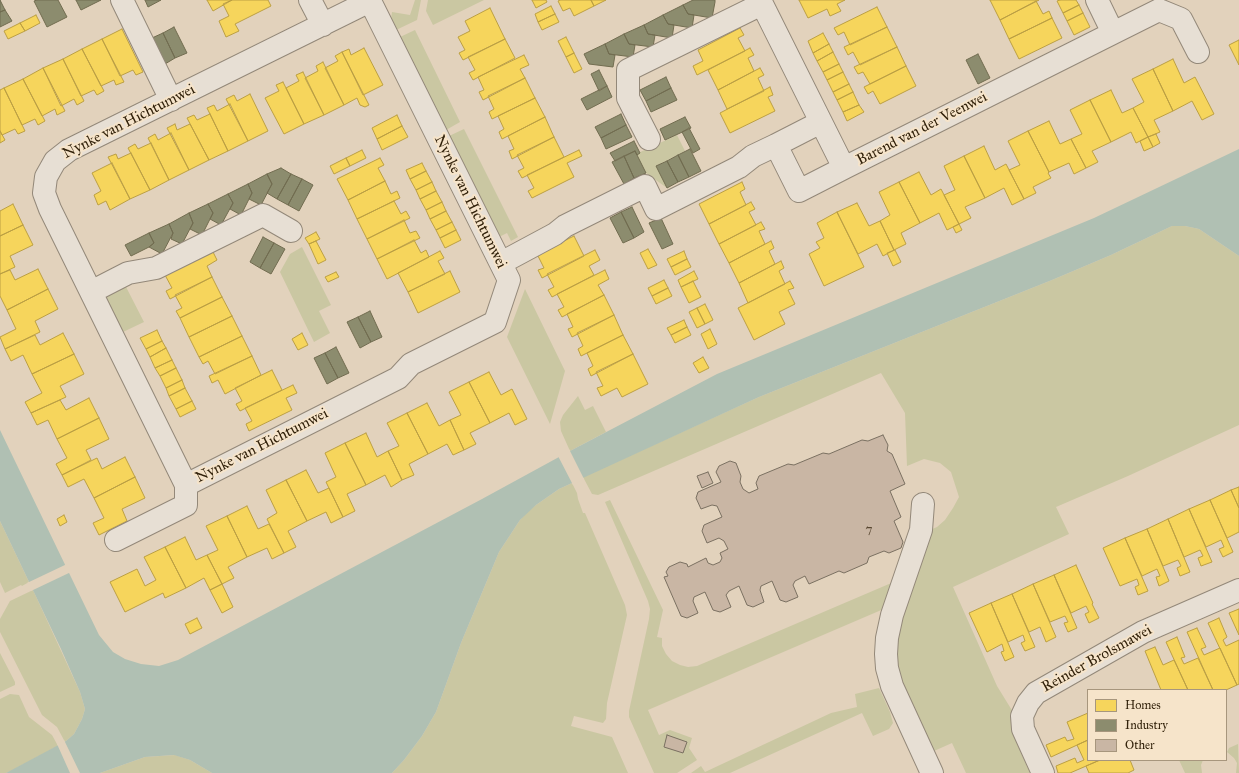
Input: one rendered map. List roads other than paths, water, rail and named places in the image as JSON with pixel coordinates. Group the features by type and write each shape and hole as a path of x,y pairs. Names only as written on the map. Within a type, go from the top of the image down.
{"street":[{"path":"122,0 171,100"},
{"path":"310,0 323,25"},
{"path":"1097,0 1113,33"},
{"name":"Nynke van Hichtumwei","path":"370,1 509,280 495,322 411,364 398,378 186,484 50,209 44,193 46,177 55,161 69,150 171,100 370,1"},
{"path":"649,139 628,98 628,70 761,2"},
{"name":"Barend van der Veenwei","path":"761,2 844,168 1159,10 1181,19 1198,52"},
{"path":"500,263 556,234 565,226 645,186 656,209 739,167 753,156 821,122"},
{"path":"776,145 798,191 844,168"},
{"path":"91,292 128,273 156,268 264,215 291,231"},
{"path":"116,540 186,505 186,484"},
{"path":"923,504 921,530 892,615 887,638 886,654 887,668 892,686 932,773"},
{"name":"Reinder Brolsmawei","path":"1042,773 1023,729 1022,716 1028,703 1036,693 1143,632 1239,590"}]}
